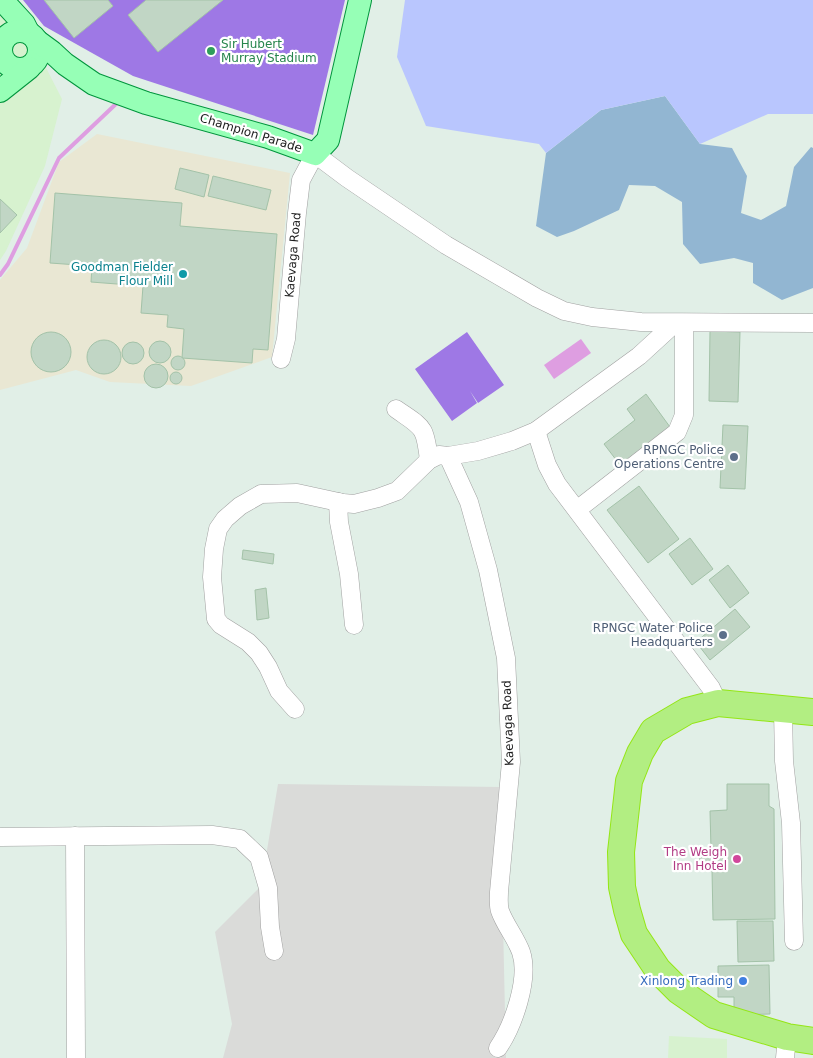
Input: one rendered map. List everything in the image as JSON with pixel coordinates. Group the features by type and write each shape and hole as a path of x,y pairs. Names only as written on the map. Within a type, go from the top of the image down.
{"highway":[{"path":"783,710 813,697"},
{"path":"813,712 718,703 687,710 653,731 640,753 629,781 621,852 622,887 634,934 658,970 679,991 714,1015 786,1048 813,1041"}],"main road":[{"name":"Champion Parade","path":"2,0 24,24 32,36 65,64 94,84 146,103 268,137 316,154 328,140 360,0"},
{"path":"0,91 31,66 39,52 32,36 20,31 13,32 6,37 1,49 9,65 15,68 31,66 65,64"}],"street":[{"path":"316,154 347,178 446,245 537,298 564,311 592,317 641,322 813,323"},
{"name":"Kaevaga Road","path":"281,359 286,339 296,213 301,180 316,154"},
{"path":"296,709 279,691 259,653 248,642 218,623 216,619 212,577 214,549 218,529 225,519 240,506 261,494 297,492 354,504 397,491 429,460 439,455 448,456 478,451 512,441 536,431 639,356 680,323"},
{"path":"578,509 677,432 684,415 680,323"},
{"path":"396,409 419,425 426,433 429,460"},
{"path":"536,431 550,471 557,484 578,509 711,688 718,703"},
{"name":"Kaevaga Road","path":"448,456 469,502 488,570 506,658 511,762 499,909 521,953 523,973 518,1004 505,1037 498,1048"},
{"path":"338,502 339,522 349,574 354,626"},
{"path":"783,710 784,761 791,823 794,941"},
{"path":"0,837 212,834 240,839 260,857 268,888 270,927 274,951"},
{"path":"75,836 76,1058"}],"shaded area":[{"name":"Sir Hubert Murray Stadium","path":"23,0 345,0 313,135 133,76 44,26"},
{"path":"405,0 813,0 813,114 768,114 700,144 665,96 601,110 546,153 539,144 426,126 397,57"},
{"path":"0,5 40,56 62,99 45,166 6,251 0,260"},
{"path":"665,96 700,144 732,148 747,176 741,213 761,220 786,206 794,167 811,147 813,148 813,288 782,300 753,283 753,263 734,258 700,264 683,244 682,202 655,186 629,185 619,210 557,237 536,226 546,153 601,110"},
{"name":"Goodman Fielder Flour Mill","path":"97,134 290,173 272,357 191,386 110,382 76,370 0,390 0,280 27,248 59,162"},
{"path":"467,332 504,385 478,403 470,391 477,403 452,421 415,369"},
{"path":"581,339 591,353 554,379 544,365"},
{"path":"278,784 500,787 506,1058 223,1058 232,1024 215,932 261,886"},
{"path":"669,1036 727,1039 727,1058 668,1058"}],"building":[{"path":"44,0 108,0 113,6 74,38"},
{"path":"146,0 223,0 158,52 128,15"},
{"path":"180,168 209,175 204,197 175,189"},
{"path":"213,176 271,190 266,210 208,196"},
{"name":"Goodman Fielder Flour Mill","path":"55,193 182,203 180,226 277,234 268,350 253,349 252,363 182,358 184,329 167,327 168,315 141,313 143,286 91,282 92,266 50,263"},
{"path":"0,199 17,215 0,233"},
{"path":"710,331 740,332 738,402 709,401"},
{"path":"51,332 65,338 71,352 65,366 51,372 37,366 31,352 37,338"},
{"path":"104,340 111,341 116,345 120,350 120,364 116,369 111,373 104,374 97,373 92,369 88,364 87,357 88,350 92,345 97,341"},
{"path":"156,341 164,341 171,348 171,356 164,363 156,363 149,356 149,348"},
{"path":"133,342 141,345 144,353 141,361 133,364 125,361 122,353 125,345"},
{"path":"178,356 183,358 185,363 183,368 178,370 173,368 171,363 173,358"},
{"path":"156,364 164,368 168,376 164,384 156,388 148,384 144,376 148,368"},
{"path":"178,372 181,373 181,383 174,384 171,383 170,376 171,373"},
{"path":"646,394 670,427 620,465 604,444 635,420 627,409"},
{"name":"RPNGC Police Operations Centre","path":"723,425 748,426 745,489 720,488"},
{"path":"639,486 679,539 648,563 607,510"},
{"path":"690,538 713,569 692,585 669,554"},
{"path":"243,550 274,554 273,564 242,559"},
{"path":"728,565 749,593 730,608 709,580"},
{"path":"266,588 269,618 257,620 255,590"},
{"name":"RPNGC Water Police Headquarters","path":"735,609 750,627 710,660 696,642"},
{"name":"The Weigh Inn Hotel","path":"727,784 769,784 769,806 774,809 775,919 713,920 712,870 700,870 699,849 711,849 710,811 727,810"},
{"path":"737,921 773,921 774,961 738,962"},
{"name":"Xinlong Trading","path":"769,965 770,1014 734,1015 734,997 718,997 718,966"}],"waterway":[{"path":"0,275 8,264 59,158 118,102"}],"place":[{"name":"Sir Hubert Murray Stadium","path":"211,51"},
{"name":"Goodman Fielder Flour Mill","path":"183,274"},
{"name":"RPNGC Police Operations Centre","path":"734,457"},
{"name":"RPNGC Water Police Headquarters","path":"723,635"},
{"name":"The Weigh Inn Hotel","path":"737,859"},
{"name":"Xinlong Trading","path":"743,981"}]}
